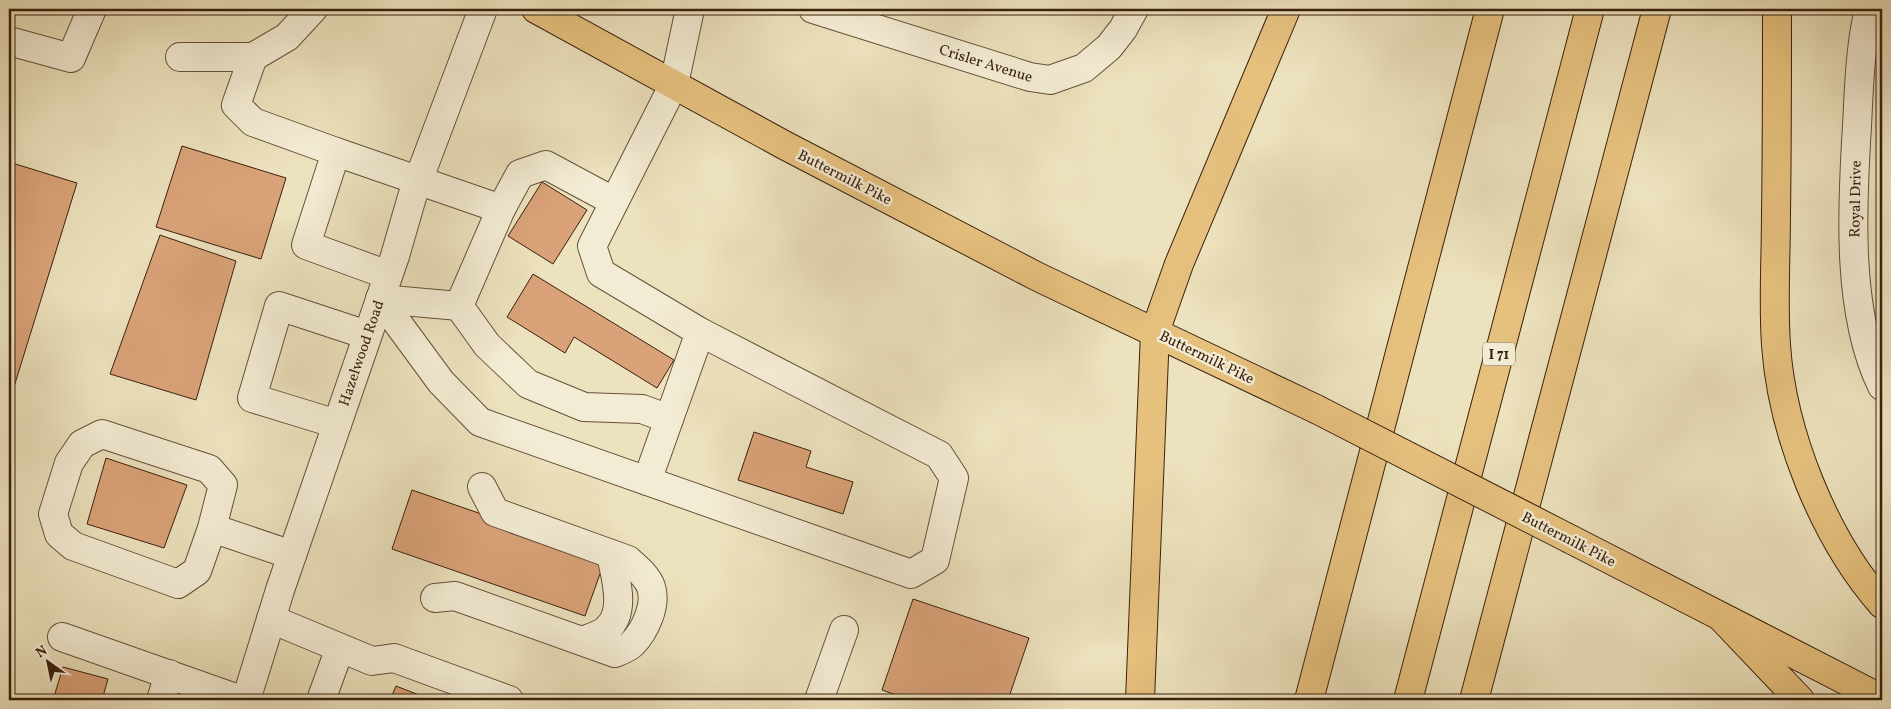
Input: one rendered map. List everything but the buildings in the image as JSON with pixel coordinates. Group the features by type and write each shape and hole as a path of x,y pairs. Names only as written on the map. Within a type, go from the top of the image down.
{"main road":[{"name":"Buttermilk Pike","path":"536,9 786,146 1030,272 1316,410 1882,699"},
{"path":"1140,700 1155,332 1179,264 1286,9"},
{"path":"1309,700 1490,9"},
{"name":"I 71","path":"1408,700 1590,9"},
{"path":"1474,700 1657,9"},
{"path":"1777,9 1776,346 1785,405 1801,459 1819,503 1855,570 1882,604"},
{"path":"1722,618 1800,700"}],"street":[{"path":"14,42 72,58 92,9"},
{"path":"180,58 253,57 287,37 313,9"},
{"name":"Hazelwood Road","path":"246,700 292,555 384,287 417,182 483,9"},
{"path":"384,287 441,382 480,422 911,574 935,560 954,478 939,455 700,332 601,273 592,246 613,201 674,84 690,9"},
{"name":"Crisler Avenue","path":"813,9 1030,77 1050,80 1084,68 1109,47 1123,29 1129,10"},
{"name":"Royal Drive","path":"1869,9 1860,76 1852,205 1856,288 1867,341 1882,386"},
{"path":"253,57 236,105 253,122 417,182 501,209"},
{"path":"336,152 306,245 384,287 458,306 487,345 528,384 584,407 642,409 669,419"},
{"path":"458,306 501,209 520,174 546,165 613,201"},
{"path":"337,424 252,398 279,306 367,335"},
{"path":"648,481 700,332"},
{"path":"102,434 209,468 223,485 212,528 197,571 178,584 73,546 59,534 53,514 69,463 82,444 102,434"},
{"path":"435,598 455,596 614,653 632,645 647,622 653,601 651,586 641,572 628,560 496,512 482,487"},
{"path":"212,528 292,555"},
{"path":"271,620 372,661 388,675 455,700"},
{"path":"819,700 844,630"},
{"path":"62,637 242,700"},
{"path":"321,700 340,648"},
{"path":"372,661 394,658 509,700"},
{"path":"161,700 169,674"}]}
